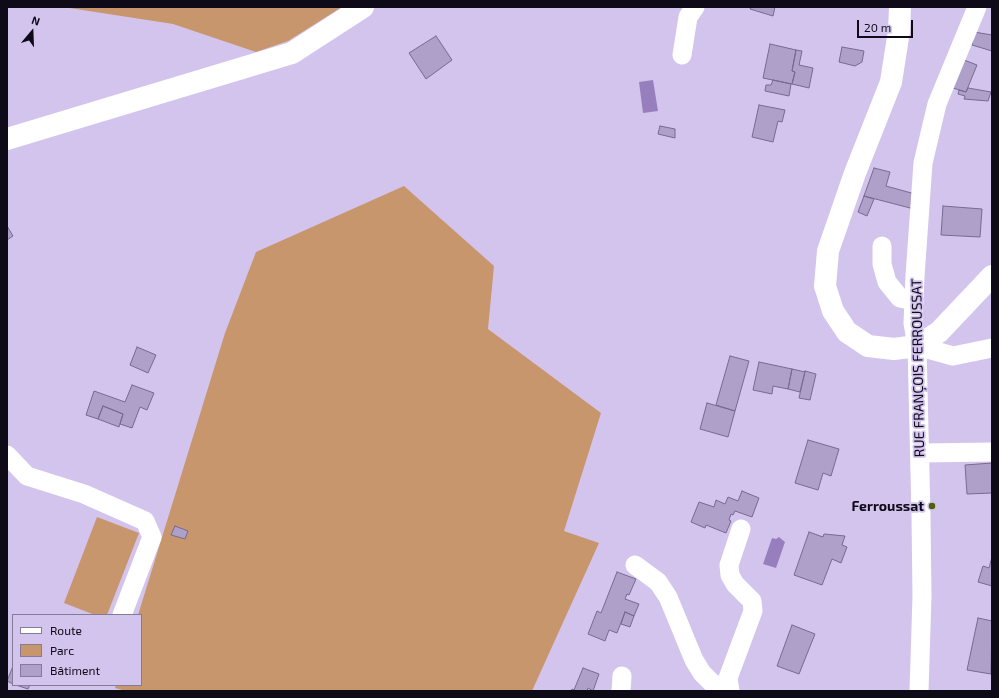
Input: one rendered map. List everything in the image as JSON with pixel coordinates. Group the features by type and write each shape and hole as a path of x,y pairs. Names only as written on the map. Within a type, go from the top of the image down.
{"main road":[{"path":"7,139 292,53 363,7"},
{"path":"900,7 900,31 891,82 855,173 828,251 825,286 833,311 847,332 868,346 894,350 917,346 939,332 992,276"}],"street":[{"path":"682,55 688,17 695,7"},
{"name":"RUE FRANÇOIS FERROUSSAT","path":"919,691 922,596 920,453 917,346 913,323 923,163 937,104 977,7"},
{"path":"882,246 882,264 887,282 900,298 914,301"},
{"path":"917,346 953,356 992,348"},
{"path":"920,453 992,452"},
{"path":"7,455 27,476 84,494 145,521 152,536 122,614"},
{"path":"731,691 728,678 753,611 752,601 734,584 730,575 729,565 741,529"},
{"path":"636,565 658,582 668,596 694,660 702,674 712,683 731,691"}],"green space":[{"path":"63,7 342,7 288,41 256,52 173,24"},
{"path":"404,186 494,266 488,329 601,413 564,531 599,543 532,691 126,691 115,688 116,686 142,686 142,614 138,614 225,333 256,252"},
{"path":"97,517 139,533 107,614 92,614 64,603"}],"shaded area":[{"path":"653,80 658,111 643,113 639,82"},
{"path":"779,537 785,542 776,568 763,564 772,538 776,539"}],"building":[{"path":"751,7 775,7 773,16 750,9"},
{"path":"974,32 992,35 992,51 972,45"},
{"path":"436,36 452,60 426,79 409,53"},
{"path":"770,44 796,50 792,71 795,72 792,84 763,78"},
{"path":"842,47 864,51 862,62 855,66 839,62"},
{"path":"796,50 802,51 799,65 813,68 809,88 792,84 795,72 792,71"},
{"path":"964,60 977,65 966,92 953,88"},
{"path":"773,80 791,84 789,96 765,91 766,85 771,85"},
{"path":"968,88 991,92 988,101 964,99 965,96 958,94 959,90 966,92"},
{"path":"759,105 785,110 782,122 778,121 773,142 752,137"},
{"path":"660,126 675,129 675,138 658,134"},
{"path":"874,168 890,172 886,186 915,194 914,209 864,196"},
{"path":"864,196 874,199 867,216 858,212"},
{"path":"943,206 982,209 980,237 941,235"},
{"path":"7,226 13,236 7,240"},
{"path":"137,347 156,355 148,373 130,365"},
{"path":"730,356 749,361 735,411 716,405"},
{"path":"759,362 792,369 788,389 773,386 772,394 753,390"},
{"path":"792,369 805,372 800,392 788,389"},
{"path":"805,371 816,374 810,400 799,398"},
{"path":"132,385 154,393 147,410 140,407 132,428 120,424 123,414 103,406 98,419 86,415 94,391 125,402"},
{"path":"707,403 735,411 728,437 700,429"},
{"path":"103,406 123,414 119,427 98,419"},
{"path":"808,440 839,449 831,476 823,473 818,490 795,483"},
{"path":"992,463 992,493 967,494 965,465"},
{"path":"742,491 759,498 752,517 735,511 733,515 731,514 729,520 731,521 726,533 706,525 705,528 691,522 699,502 714,507 716,500 725,504 728,497 738,501"},
{"path":"175,526 188,531 185,539 171,535"},
{"path":"809,532 823,537 824,534 845,536 842,545 847,547 841,563 832,559 822,585 794,575"},
{"path":"992,557 992,586 978,582 983,566 989,568"},
{"path":"617,572 636,579 629,595 627,594 625,599 639,604 634,616 625,612 617,633 609,630 605,641 588,634 597,611 601,613"},
{"path":"625,612 634,616 630,627 621,624"},
{"path":"978,618 992,621 991,674 967,670"},
{"path":"792,625 815,634 799,674 777,666"},
{"path":"12,668 12,684 7,681"},
{"path":"583,668 599,674 593,691 588,688 587,691 571,691 572,689 574,690"},
{"path":"19,686 30,686 28,689"}],"place":[{"name":"Ferroussat","path":"932,506"}]}
